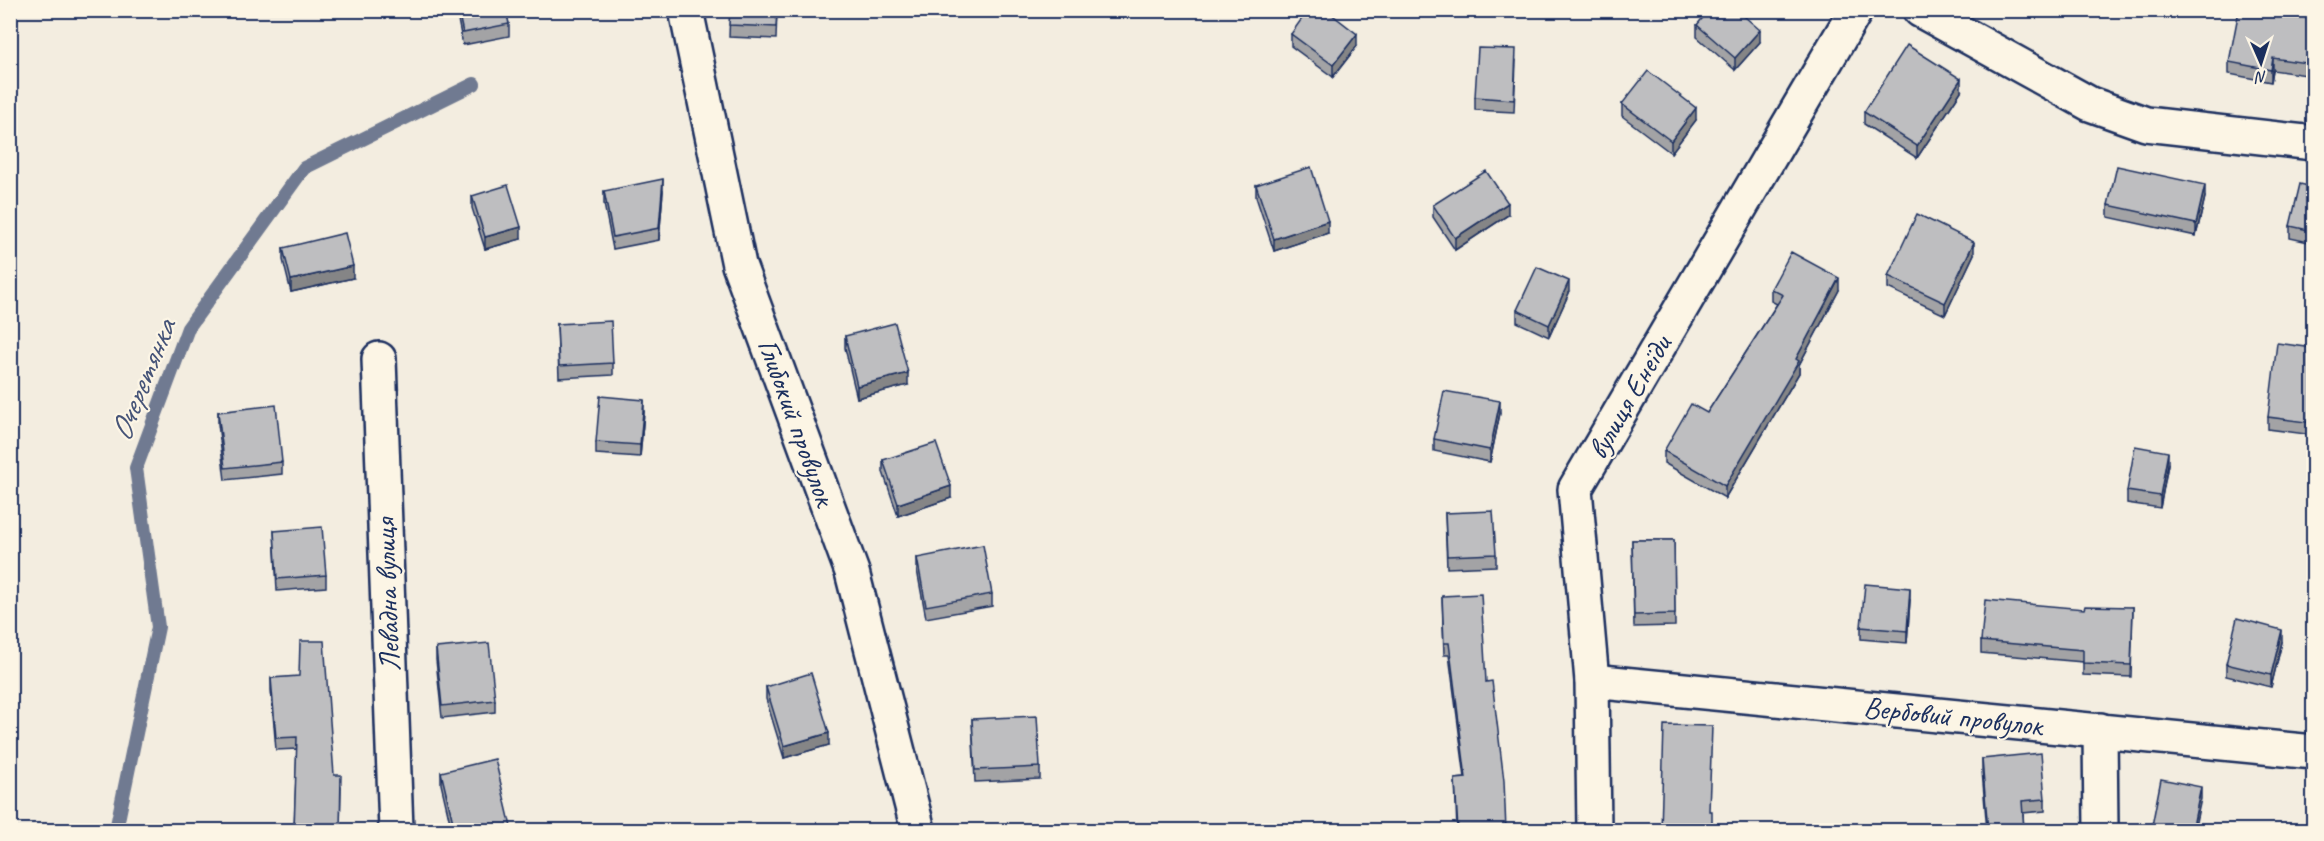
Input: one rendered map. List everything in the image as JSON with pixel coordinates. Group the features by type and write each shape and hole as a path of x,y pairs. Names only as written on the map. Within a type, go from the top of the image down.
{"street":[{"name":"Глибокий провулок","path":"686,10 739,265 852,572 918,831"},
{"name":"вулиця Енеїди","path":"1594,831 1592,681 1575,489 1856,10"},
{"path":"1920,10 2091,104 2146,124 2313,143"},
{"name":"Левадна вулиця","path":"379,359 396,831"},
{"name":"Вербовий провулок","path":"1592,681 2313,752"},
{"path":"2100,730 2101,831"}],"building":[{"path":"458,10 506,10 509,24 463,33"},
{"path":"730,10 777,10 776,27 729,25"},
{"path":"1308,10 1326,10 1357,34 1333,65 1291,34"},
{"path":"1709,10 1737,10 1760,30 1735,58 1697,25"},
{"path":"2239,10 2261,10 2313,19 2313,64 2273,58 2271,70 2229,62"},
{"path":"1907,45 1961,79 1917,146 1864,112"},
{"path":"1478,48 1516,49 1514,100 1475,97"},
{"path":"1648,71 1696,108 1671,141 1622,104"},
{"path":"2117,166 2205,185 2196,224 2108,205"},
{"path":"1311,167 1328,221 1274,239 1256,185"},
{"path":"1486,171 1508,203 1455,238 1433,205"},
{"path":"663,179 659,228 613,237 604,191"},
{"path":"2300,184 2313,187 2313,231 2290,226"},
{"path":"508,185 521,227 485,237 472,196"},
{"path":"1917,214 1974,242 1945,303 1888,276"},
{"path":"345,233 353,266 291,280 283,248"},
{"path":"1791,252 1839,278 1796,359 1799,361 1725,486 1664,451 1691,404 1707,413 1783,295 1771,289"},
{"path":"1537,267 1569,281 1549,325 1517,310"},
{"path":"611,321 613,363 559,366 557,324"},
{"path":"895,323 908,373 857,386 845,336"},
{"path":"2277,343 2313,348 2313,423 2268,417"},
{"path":"1444,391 1500,401 1490,450 1434,439"},
{"path":"600,396 644,400 640,445 596,442"},
{"path":"276,405 282,462 225,468 218,412"},
{"path":"936,443 951,486 898,504 883,460"},
{"path":"2135,446 2168,452 2160,496 2127,491"},
{"path":"1493,511 1496,554 1447,556 1445,513"},
{"path":"322,527 326,575 277,579 274,531"},
{"path":"1632,540 1674,540 1675,614 1634,615"},
{"path":"983,545 992,594 926,606 917,558"},
{"path":"1865,584 1910,588 1907,631 1861,627"},
{"path":"1481,594 1486,682 1492,681 1504,781 1506,831 1458,831 1455,779 1466,778 1449,643 1444,643 1442,596"},
{"path":"1985,600 2084,609 2085,606 2133,607 2131,665 2083,663 2083,650 1981,641"},
{"path":"2237,618 2282,630 2271,675 2226,664"},
{"path":"300,641 324,641 334,775 341,775 340,830 294,829 297,737 276,738 271,678 299,676"},
{"path":"489,643 495,700 442,706 436,648"},
{"path":"811,673 829,733 784,746 766,687"},
{"path":"1037,716 1040,767 975,770 972,719"},
{"path":"1664,725 1712,726 1709,811 1712,811 1712,831 1661,831"},
{"path":"2041,753 2045,799 2022,801 2024,831 1988,831 1982,759"},
{"path":"495,759 512,831 455,831 441,772"},
{"path":"2161,779 2201,787 2192,831 2151,831"}],"waterway":[{"name":"Очеретянка","path":"116,830 158,627 136,468 188,328 304,168 474,84"}]}
